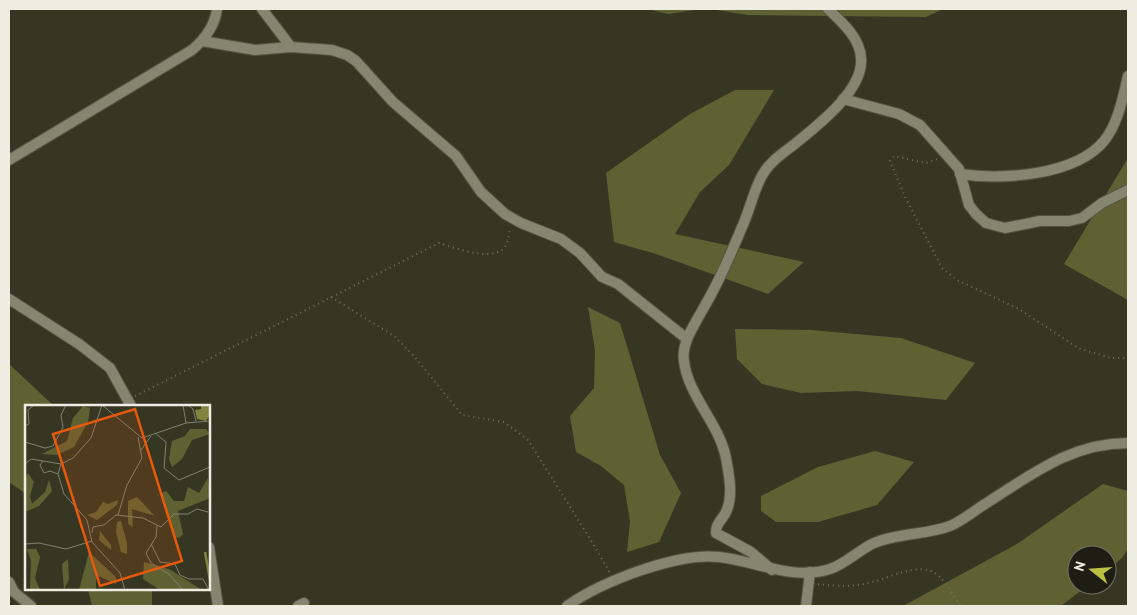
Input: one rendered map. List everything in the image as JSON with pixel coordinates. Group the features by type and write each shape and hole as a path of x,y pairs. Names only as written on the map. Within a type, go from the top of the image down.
{"street":[{"path":"9,160 192,50 202,41 216,18 217,9"},
{"path":"262,9 291,48"},
{"path":"772,570 751,552 716,533 716,526 725,513 730,498 729,478 721,441 691,385 684,362 688,340 723,273 762,175 818,125 843,99 858,73 862,58 855,38 828,9"},
{"path":"202,41 254,50 291,48 332,50 348,55 356,61 393,102 456,156 481,192 505,214 561,239 580,253 602,277 618,284 688,340"},
{"path":"960,174 981,177 1008,177 1077,162 1094,151 1105,140 1114,123 1128,76"},
{"path":"843,99 899,114 913,121 959,169 969,205 986,223 1006,228 1040,221 1069,221 1082,218 1102,203 1128,190"},
{"path":"9,299 79,344 110,368 129,403"},
{"path":"567,606 586,592 656,565 689,558 718,557 810,578 832,568 873,544 950,526 1044,465 1091,447 1109,443 1128,443"},
{"path":"210,553 218,606"},
{"path":"806,606 810,578"},
{"path":"9,582 14,592 31,606"}],"path":[{"path":"946,157 926,163 894,156 890,161 905,197 935,250 942,268 957,280 1019,309 1078,348 1111,358 1128,358"},
{"path":"129,403 331,297 439,243 487,255 498,253 507,244 512,218"},
{"path":"331,297 394,336 414,356 462,415 504,422 528,440 590,537 614,582"},
{"path":"810,578 839,587 865,584 922,570 932,571 940,577 961,606"}],"shaded area":[{"path":"647,9 702,9 668,14"},
{"path":"711,9 943,9 926,17 748,15"},
{"path":"735,90 774,90 729,165 700,192 675,234 804,262 768,294 656,254 614,242 606,173 690,114"},
{"path":"1128,158 1128,300 1064,264"},
{"path":"588,307 620,323 660,455 681,493 659,542 627,552 630,521 624,485 601,466 576,452 570,416 594,388 595,350"},
{"path":"735,329 811,330 901,338 975,363 946,400 857,391 801,393 762,384 737,359"},
{"path":"9,364 53,405 25,405 25,493 9,482"},
{"path":"875,451 914,462 877,505 818,522 776,522 761,511 761,496 818,467"},
{"path":"1103,484 1128,491 1128,549 1117,562 1117,545 1067,545 1067,595 1075,595 1061,606 903,606 1017,544"},
{"path":"88,590 152,590 152,606 92,606"}]}
